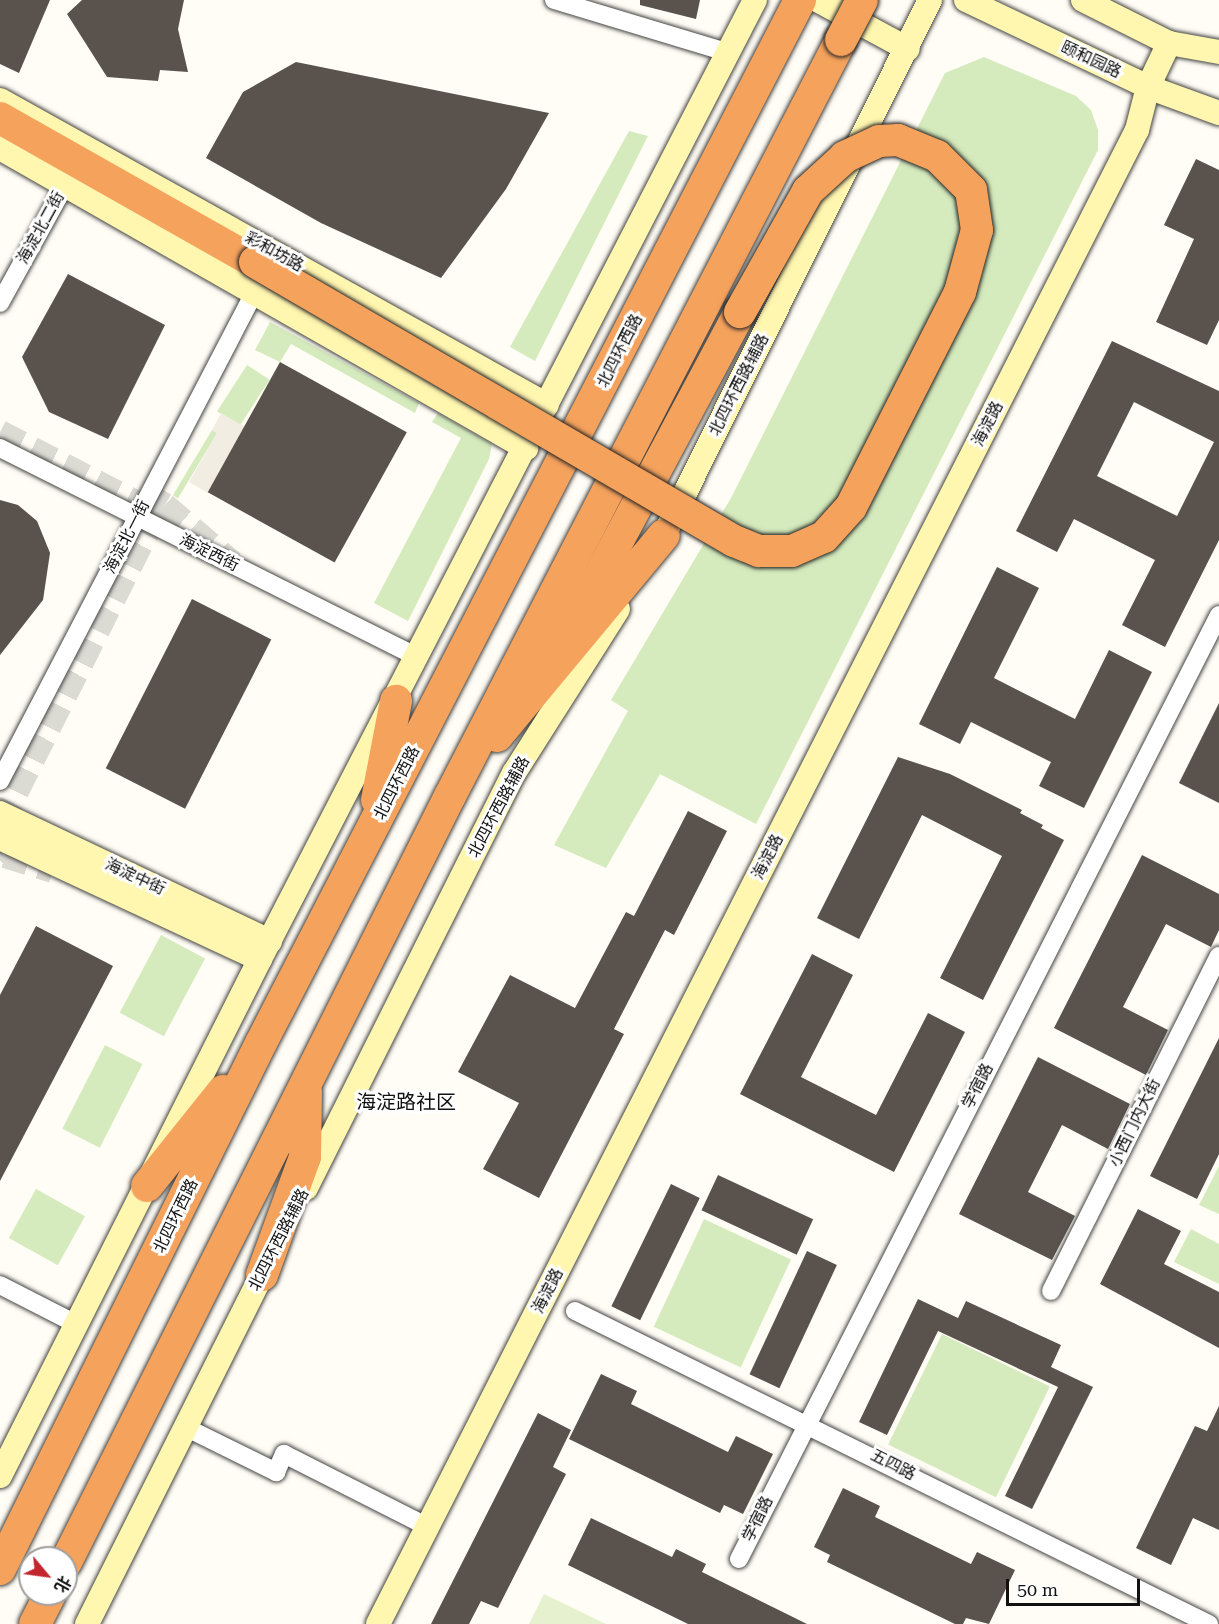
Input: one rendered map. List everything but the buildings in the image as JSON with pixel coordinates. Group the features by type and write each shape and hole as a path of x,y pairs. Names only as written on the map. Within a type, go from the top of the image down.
{"highway":[{"path":"74,1546 306,1088 450,796 862,0"},
{"name":"北四环西路","path":"0,1569 261,1043 371,835 796,9"},
{"path":"0,118 255,262 734,541 759,551 792,551 824,537 851,507 960,292 977,230 971,189 938,156 898,140 879,141 845,157 808,191 740,312 550,668"},
{"path":"450,796 550,668 664,535"},
{"path":"371,835 396,700"},
{"path":"147,1186 261,1043"},
{"path":"262,1275 305,1157 306,1088"},
{"path":"35,1624 44,1606"}],"street":[{"path":"554,0 729,53"},
{"path":"0,1476 265,950 418,657 516,442 729,53 755,0"},
{"path":"817,0 908,49"},
{"name":"北四环西路辅路","path":"87,1624 514,773 664,535 908,49 930,0"},
{"name":"颐和园路","path":"966,0 1148,87 1219,113"},
{"path":"1083,0 1169,43 1219,52"},
{"name":"海淀路","path":"378,1624 1132,141 1148,87 1169,43"},
{"name":"彩和坊路","path":"0,100 538,400"},
{"path":"0,148 516,442"},
{"name":"海淀北二街","path":"0,303 64,185"},
{"name":"海淀北一街","path":"0,781 254,292"},
{"name":"海淀西街","path":"0,448 418,657"},
{"name":"学宿路","path":"739,1558 806,1422 1219,615"},
{"name":"海淀中街","path":"0,813 265,950"},
{"name":"海淀中街","path":"0,838 265,950"},
{"name":"小西门内大街","path":"1051,1291 1219,956"},
{"path":"0,1285 78,1325"},
{"name":"五四路","path":"574,1311 806,1422 1209,1624"},
{"path":"185,1427 276,1472 284,1454 428,1527"}],"green space":[{"path":"984,57 1076,96 1091,110 1098,130 1098,150 756,824 660,774 606,868 554,845 628,711 611,700 731,498 945,73"},
{"path":"629,131 648,136 535,361 510,347"},
{"path":"270,322 419,403 415,413 291,344 280,362 255,350"},
{"path":"247,365 270,380 240,426 217,411"},
{"path":"438,413 492,444 489,459 408,621 374,603 461,438 432,422"},
{"path":"212,430 217,433 178,498 173,495"},
{"path":"161,935 205,958 164,1036 120,1013"},
{"path":"105,1045 142,1064 100,1148 62,1129"},
{"path":"1219,1166 1219,1214 1199,1205"},
{"path":"36,1189 85,1216 58,1265 9,1238"},
{"path":"704,1219 791,1260 741,1367 654,1327"},
{"path":"1191,1229 1219,1244 1219,1284 1174,1262"},
{"path":"942,1334 1050,1387 996,1497 888,1445"},
{"path":"544,1594 606,1624 529,1624"}],"shaded area":[{"path":"221,413 245,427 208,493 189,482 217,433 212,430"}],"tunnel":[{"path":"0,432 157,513 0,825"},
{"path":"146,494 165,505 233,563"},
{"path":"0,861 5,856 53,871"}],"district":[{"name":"海淀路社区","path":"406,1102"}]}
